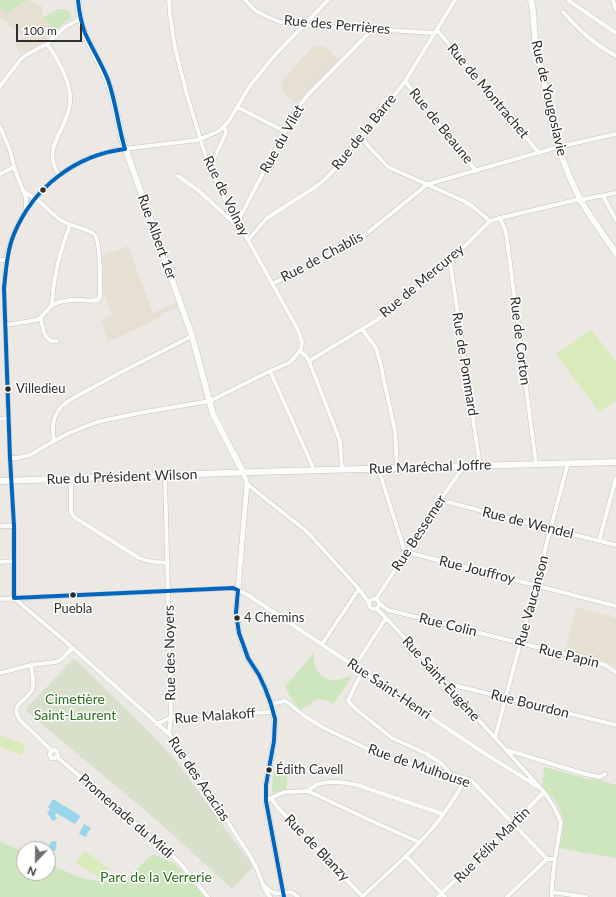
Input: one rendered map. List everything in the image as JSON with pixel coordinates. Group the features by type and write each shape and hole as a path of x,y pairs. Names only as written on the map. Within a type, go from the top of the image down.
{"main road":[{"name":"Rue Albert 1er","path":"78,0 80,19 85,35 107,79 125,149 192,336 215,418 243,472"},
{"name":"Rue de Yougoslavie","path":"531,0 535,39 558,147 570,178 581,200 616,253"},
{"name":"Rue Maréchal Joffre","path":"243,472 616,462"},
{"name":"Rue du Président Wilson","path":"0,481 243,472"}],"street":[{"name":"Rue de Volnay","path":"169,0 175,48 187,95 209,167 237,223 248,240 301,337 302,342 299,352"},
{"name":"Rue des Perrières","path":"245,0 256,11 280,22 304,25 436,32"},
{"path":"14,598 14,526 4,288 6,260 19,222 35,199 59,175 92,156 125,149 200,139 219,131 229,122 249,86 274,56 328,0"},
{"name":"Rue de la Barre","path":"248,240 267,218 317,186 325,179 405,81 455,0"},
{"path":"568,0 616,33"},
{"path":"613,0 616,10"},
{"path":"563,12 584,35 598,46 616,56"},
{"path":"0,87 21,59 47,44 65,26 80,19"},
{"name":"Rue du Vilet","path":"237,223 296,110 307,96 369,33 370,29"},
{"name":"Rue de Montrachet","path":"436,32 539,153"},
{"path":"47,44 57,59 68,82 70,93 69,111 52,150 54,167 59,175"},
{"name":"Rue de Beaune","path":"405,81 476,170"},
{"path":"237,108 284,131"},
{"path":"209,167 226,133 224,126"},
{"path":"0,127 12,154 14,167 26,198 26,210"},
{"path":"428,184 558,147 616,134"},
{"path":"360,137 388,167 470,204 490,221 576,200 616,193"},
{"path":"0,174 14,167"},
{"path":"178,176 200,191 234,223 237,223"},
{"name":"Rue de Chablis","path":"272,284 361,238 428,184"},
{"path":"6,325 32,322 41,318 52,305 70,300 96,300 99,299 100,296 98,248 95,235 92,232 70,225 57,218 23,190"},
{"path":"603,196 616,220"},
{"name":"Rue de Corton","path":"500,218 506,232 536,464"},
{"name":"Rue de Mercurey","path":"309,361 398,306 450,261 490,221"},
{"path":"52,305 52,294 58,263 62,246 70,225"},
{"path":"0,260 6,260"},
{"name":"Rue de Pommard","path":"450,261 480,466"},
{"path":"0,317 5,318"},
{"path":"41,318 45,337 52,342 57,341"},
{"path":"362,329 376,348 380,362 395,431 397,468"},
{"path":"54,440 52,428 55,417 58,411 66,403 192,336"},
{"path":"10,458 30,455 54,440 107,420 139,413 210,402 270,371 289,363 299,352 306,356 309,361 340,441 342,470"},
{"path":"270,371 312,465 313,471"},
{"path":"0,419 9,418"},
{"name":"Rue Vaucanson","path":"495,738 568,463"},
{"name":"Rue Bessemer","path":"377,601 407,551 462,467"},
{"path":"380,469 381,477 403,546 407,551"},
{"path":"243,472 246,484 236,613 239,633 243,646 248,658 259,675 274,712 274,736 266,785 283,895"},
{"name":"Rue des Noyers","path":"165,475 171,717 169,734"},
{"path":"71,478 71,512 74,517 139,558 154,562 168,562"},
{"path":"599,541 616,478"},
{"path":"246,484 305,530 359,589 370,602 371,608 376,609 379,606 377,601 372,600 370,602"},
{"name":"Rue de Wendel","path":"441,499 616,545"},
{"path":"0,526 14,526"},
{"name":"Rue Jouffroy","path":"407,551 616,606"},
{"path":"0,562 14,561"},
{"path":"0,599 233,588 238,590"},
{"path":"322,644 359,589"},
{"name":"Rue Saint-Henri","path":"238,590 248,595 322,644 484,753 540,788"},
{"name":"Rue des Acacias","path":"14,598 73,648 169,734 180,748 250,856 270,897"},
{"name":"Rue Colin","path":"377,601 388,610 520,644"},
{"name":"Rue Saint-Eugène","path":"376,609 386,618 544,792 554,807 561,822 555,859 552,897"},
{"path":"355,666 386,618"},
{"name":"Rue Papin","path":"520,644 605,665 616,672"},
{"path":"0,673 31,665 55,662 73,648"},
{"name":"Promenade du Midi","path":"31,665 33,687 28,696 20,702 17,707 17,716 20,720 52,751 50,754 51,758 57,757 167,850 184,867 208,897"},
{"path":"364,672 358,680 348,700 356,710 392,738 427,754 442,764 451,775"},
{"name":"Rue Bourdon","path":"444,683 616,725"},
{"name":"Rue de Mulhouse","path":"271,704 284,701 287,702 303,715 322,727 372,751 388,757 471,780 547,860"},
{"name":"Rue Malakoff","path":"157,724 171,717 274,712"},
{"path":"505,750 586,774 600,777 605,774"},
{"path":"363,897 430,832 466,779"},
{"path":"308,791 319,784 329,782 357,784 443,814"},
{"path":"269,800 285,792 308,791 419,842"},
{"name":"Rue Félix Martin","path":"442,896 544,792"},
{"name":"Rue de Blanzy","path":"269,800 275,804 363,897"},
{"path":"406,856 442,896"},
{"path":"508,897 547,860 555,859"},
{"path":"263,885 275,893 283,895 293,892 298,897"},
{"path":"552,892 586,897"}],"shaded area":[{"path":"0,0 29,0 42,6 42,18 57,30 45,41 29,50 18,52 16,44 23,37 0,17"},
{"path":"314,46 325,46 339,60 295,104 282,91 282,80"},
{"path":"128,246 153,313 176,302 178,308 160,314 161,317 108,342 101,320 112,315 104,294 102,255"},
{"path":"576,607 616,618 616,666 596,658 565,650"}],"green space":[{"path":"0,0 28,0 20,3 9,13 4,12 0,8"},
{"path":"59,9 64,9 70,12 71,19 64,22 57,30 42,18"},
{"path":"591,329 616,362 616,400 600,412 556,354"},
{"path":"314,651 314,664 316,669 324,677 333,680 338,680 349,676 351,678 333,705 328,701 317,699 301,710 288,693 285,686 304,665"},
{"name":"Cimetière Saint-Laurent","path":"74,658 174,758 247,858 253,867 232,889 160,823 25,710"},
{"path":"0,735 25,745 21,755 0,747"},
{"path":"544,767 616,785 616,858 560,848 563,819 557,803 542,786"},
{"path":"273,772 288,774 286,789 272,793"},
{"name":"Parc de la Verrerie","path":"0,839 1,842 16,849 16,881 56,881 56,867 78,877 91,880 123,883 152,854 174,863 190,878 204,897 0,897"},
{"path":"84,851 101,862 93,874 76,863"},
{"path":"101,863 108,867 101,879 94,874"}],"water":[{"path":"53,799 81,816 75,824 56,813 55,815 57,819 52,821 47,812 50,810 48,807"},
{"path":"84,824 91,828 86,837 79,834"}],"transit line":[{"path":"78,0 82,25 111,88 125,149 107,152 89,158 58,176 44,188 32,202 22,217 10,247 4,288 14,526 14,598 233,588 238,590 236,613 239,633 248,658 265,688 275,719 274,741 266,785 266,801 284,897"}],"place":[{"name":"Villedieu","path":"8,389"},
{"name":"Puebla","path":"73,595"},
{"name":"4 Chemins","path":"237,618"},
{"name":"Édith Cavell","path":"269,770"}]}
